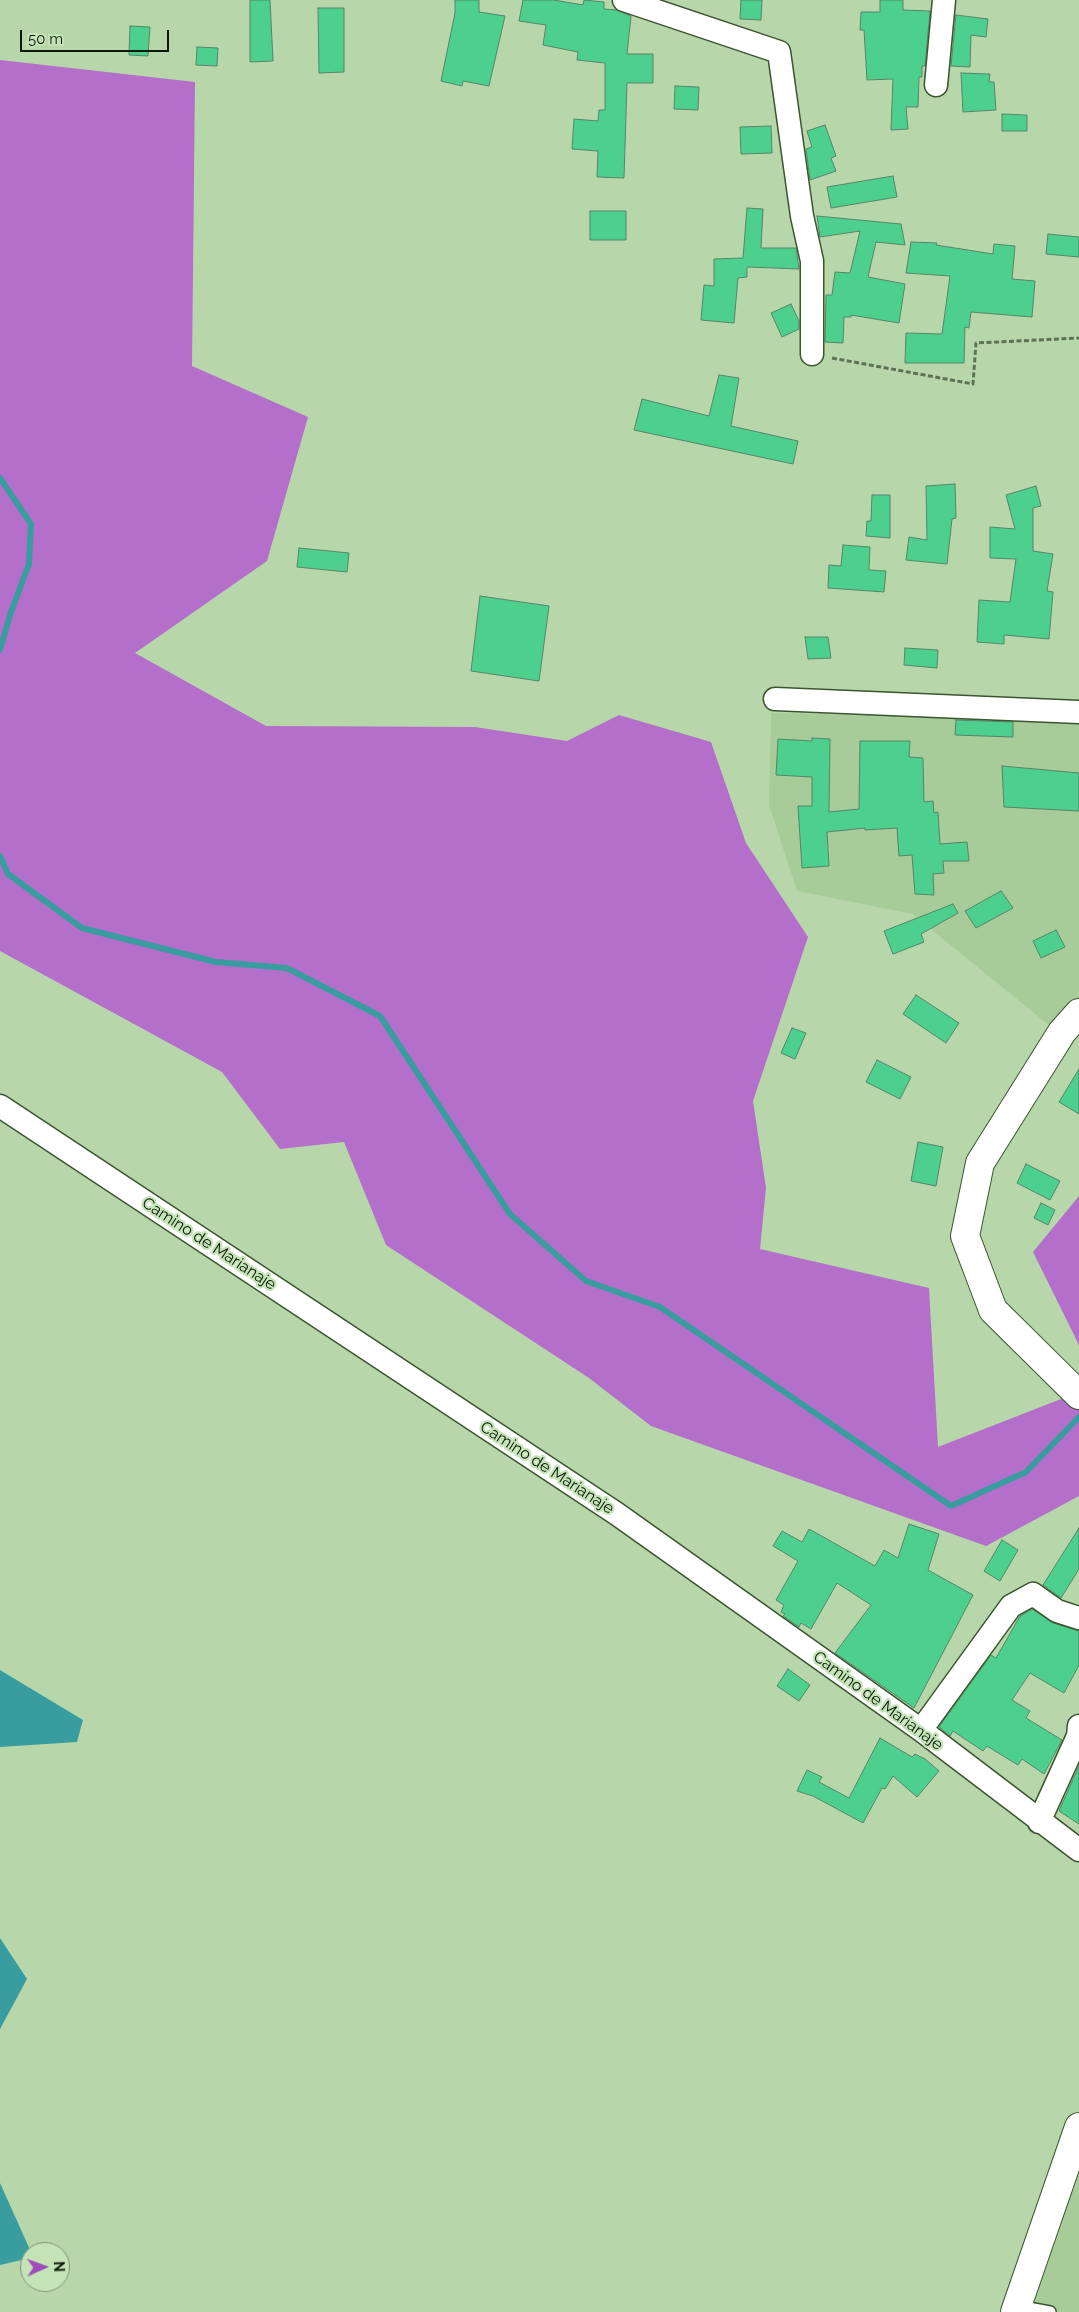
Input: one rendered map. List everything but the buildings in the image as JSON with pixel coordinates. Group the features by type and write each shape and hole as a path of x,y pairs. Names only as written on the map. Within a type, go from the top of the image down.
{"street":[{"path":"624,0 654,4 779,52 802,216 812,261 812,354"},
{"path":"936,86 944,0"},
{"path":"775,698 1079,712"},
{"path":"1079,1013 1062,1032 980,1163 965,1236 993,1310 1079,1394"},
{"name":"Camino de Marianaje","path":"0,1106 617,1514 921,1730 1039,1822 1079,1850"},
{"path":"921,1730 1011,1606 1033,1594 1057,1610 1079,1618"},
{"path":"1039,1822 1078,1736 1079,1726"},
{"path":"1015,2309 1079,2127"}],"lane":[{"path":"1015,2309 1050,2312"}],"path":[{"path":"812,354 973,384 976,343 1079,338"}],"shaded area":[{"path":"0,60 195,82 192,366 308,417 267,561 135,653 266,726 475,727 567,741 619,715 711,742 746,843 808,937 753,1101 766,1188 760,1249 929,1288 938,1447 1079,1392 1079,1496 986,1546 651,1426 589,1378 386,1245 344,1142 280,1149 222,1072 0,951"},
{"path":"771,713 1079,720 1079,1003 1055,1030 912,914 797,891 769,805"},
{"path":"1079,1196 1079,1345 1033,1252"},
{"path":"1079,2174 1079,2312 1031,2312"}],"water":[{"path":"0,1670 83,1720 77,1742 0,1747"},
{"path":"0,1938 27,1979 0,2029"},
{"path":"0,2183 27,2242 20,2242 20,2260 0,2265"}],"waterway":[{"path":"0,478 31,524 29,564 11,612 0,650"},
{"path":"0,856 8,874 82,928 216,962 287,968 380,1016 510,1214 586,1281 660,1307 951,1506 1026,1472 1079,1417"}]}
